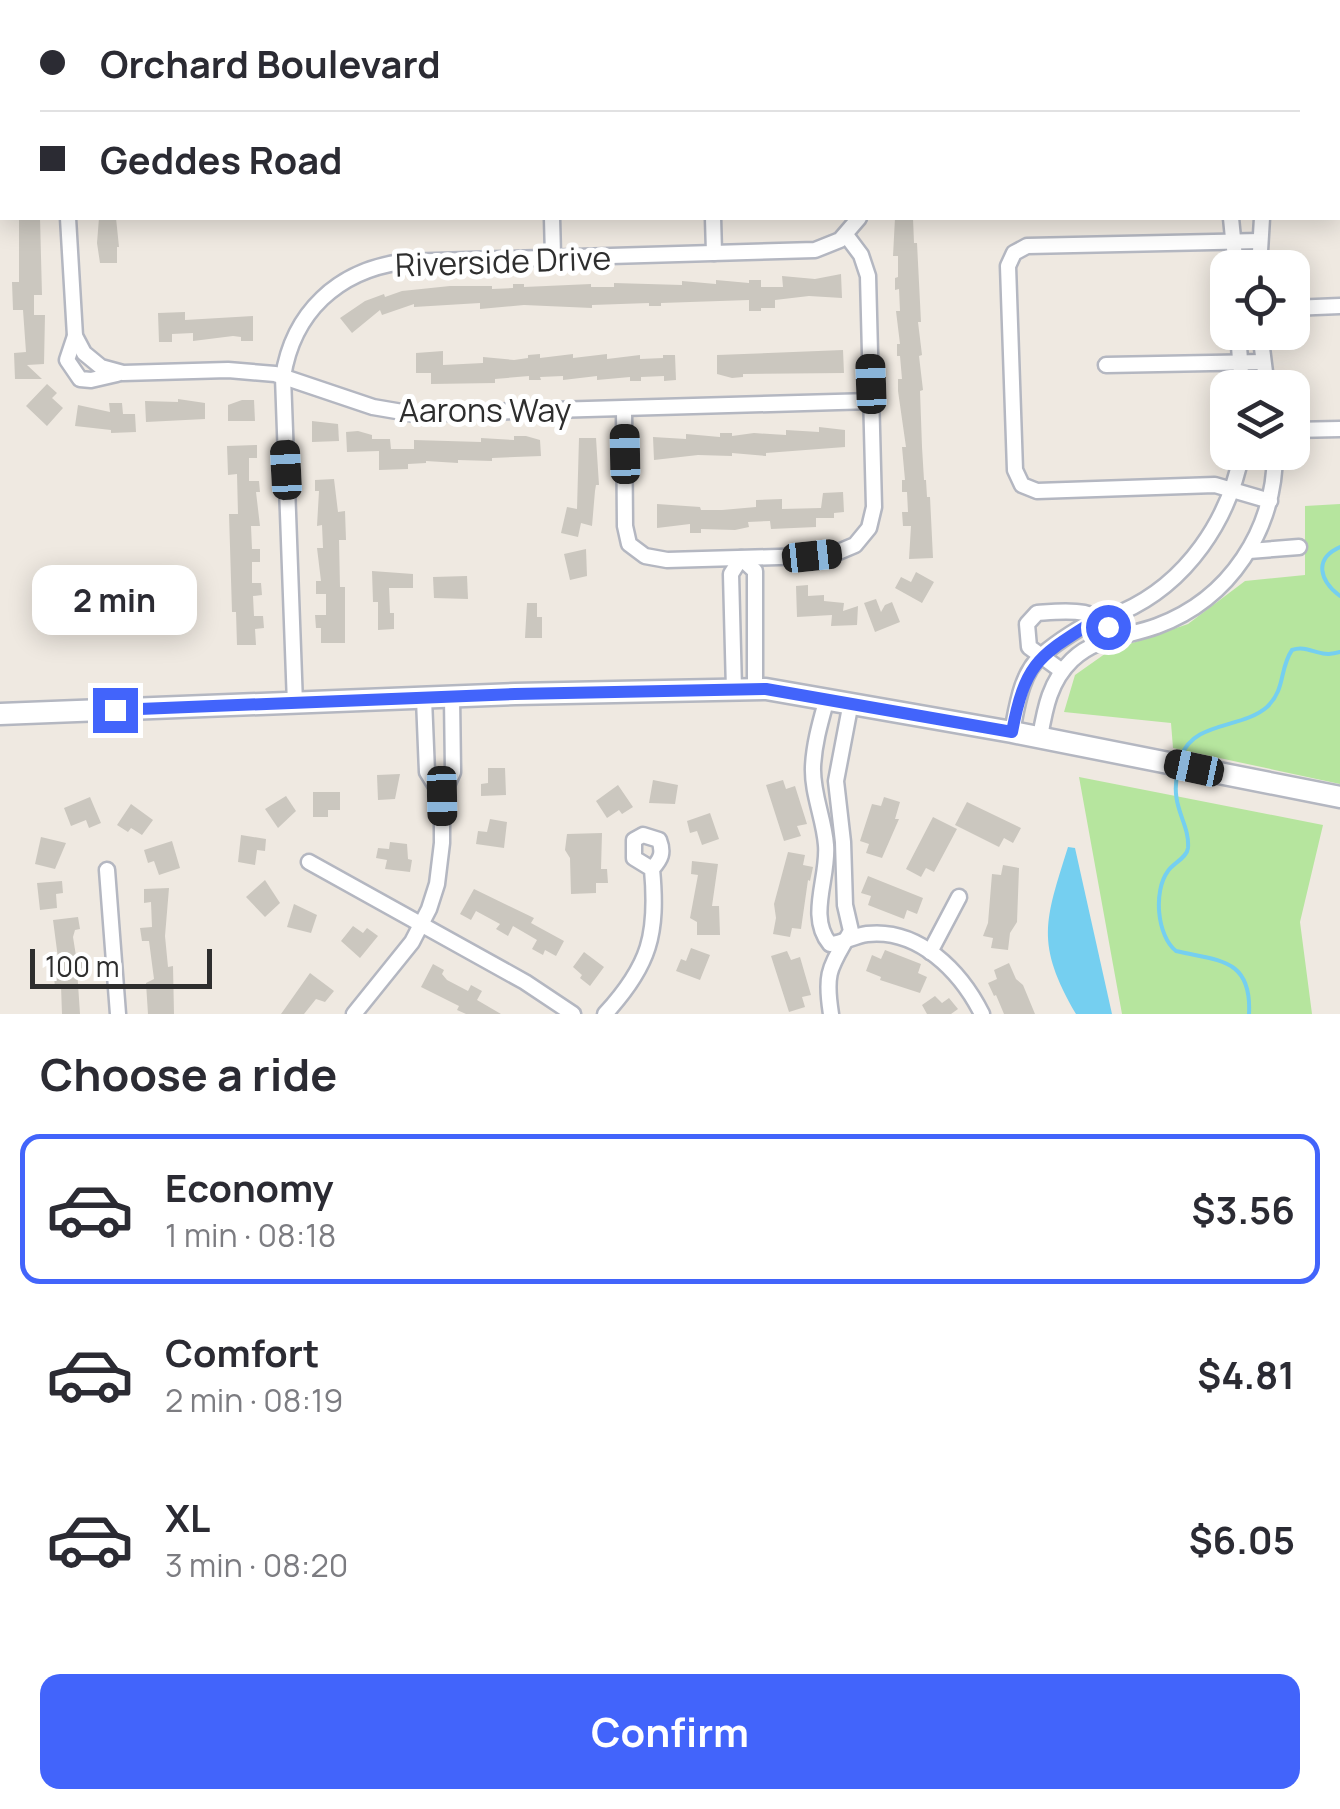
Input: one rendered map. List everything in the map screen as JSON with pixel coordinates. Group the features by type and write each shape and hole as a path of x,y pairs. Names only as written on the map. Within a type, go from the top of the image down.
{"main road":[{"path":"0,714 745,689 852,702 1340,797"}],"street":[{"name":"Aarons Way","path":"68,220 74,336 67,360 80,379 123,373 228,370 283,376 399,413 872,401"},
{"path":"552,220 553,256"},
{"path":"713,220 714,253"},
{"path":"624,409 625,526 629,544 645,556 667,560 741,558 836,553 856,545 868,528 874,508 868,276 861,255 846,235 857,220"},
{"path":"1231,220 1236,250"},
{"path":"1260,250 1262,220"},
{"name":"Riverside Drive","path":"295,704 283,376 290,347 306,316 330,290 360,272 401,262 816,250 846,235"},
{"path":"1260,241 1028,246 1014,253 1008,266 1015,470 1022,485 1037,491 1215,485 1270,502"},
{"path":"1310,307 1340,306"},
{"path":"1239,350 1241,370"},
{"path":"1262,350 1264,370"},
{"path":"1106,366 1263,362"},
{"path":"1310,430 1340,429"},
{"path":"1012,732 1022,689 1041,655 1099,618 1138,604 1178,574 1210,535 1237,470"},
{"path":"1040,737 1046,703 1062,670 1086,649 1112,637 1153,627 1194,607 1222,585 1248,552 1270,502 1273,470"},
{"path":"1248,552 1299,547"},
{"path":"741,558 755,571 745,689"},
{"path":"741,558 731,574 745,689"},
{"path":"1062,670 1029,647 1027,624 1036,613 1076,611 1099,618 1112,637"},
{"path":"354,1014 412,942 437,884 442,796 453,772 452,697"},
{"path":"827,698 813,769 826,844 820,923 830,944 861,935 881,934 906,940 930,952 960,978 982,1014"},
{"path":"424,699 427,772 442,796"},
{"path":"830,1014 832,961 852,931 845,906 836,781 852,702"},
{"path":"310,862 524,982 573,1014"},
{"path":"605,1014 636,976 650,944 655,921 652,869"},
{"path":"107,870 118,1014"},
{"path":"930,952 959,897"}],"green space":[{"path":"1340,504 1340,784 1173,748 1171,723 1064,712 1075,675 1109,651 1188,624 1245,581 1305,575 1305,506"},
{"path":"1079,777 1323,825 1300,922 1312,1014 1122,1014"}],"water":[{"path":"1068,847 1075,848 1112,1014 1076,1014 1054,968 1049,949 1050,914"}],"building":[{"path":"19,220 40,220 42,295 34,295 34,315 45,315 44,364 27,365 42,379 15,379 14,353 26,352 23,310 13,310 12,282 19,282"},
{"path":"99,220 116,220 117,263 100,263"},
{"path":"895,220 913,220 921,322 922,447 924,480 930,497 933,558 909,559 911,526 903,526 902,512 908,512 907,492 902,492 902,447 906,447 898,391 898,379 902,379 897,356 898,256 893,256"},
{"path":"841,274 842,298 775,300 775,308 761,311 749,311 749,300 592,308 524,305 480,309 480,303 414,304 382,315 380,310 352,333 340,318 384,294 385,297 402,291 450,286 614,287 614,283 682,285 682,281 716,284 716,280 761,280 761,287 783,287 782,276 815,279"},
{"path":"185,312 185,320 253,316 253,341 233,336 193,341 193,333 172,334 172,342 159,342 158,313"},
{"path":"843,350 844,373 743,374 732,378 717,374 717,355"},
{"path":"443,351 443,365 483,363 483,357 514,360 540,354 540,358 573,354 573,358 607,354 607,359 675,355 676,380 664,381 664,376 641,377 641,381 630,381 630,377 597,380 597,376 563,380 563,376 529,380 529,376 495,379 495,383 431,384 431,373 416,373 416,353"},
{"path":"47,384 57,393 52,398 63,408 47,426 26,406"},
{"path":"178,399 205,403 205,419 146,422 145,401"},
{"path":"254,400 255,421 228,421 228,405"},
{"path":"109,403 122,403 123,414 135,414 136,432 111,433 75,426 78,405 110,412"},
{"path":"312,421 338,424 339,441 312,442"},
{"path":"819,427 845,430 845,447 766,456 732,453 654,460 653,437 786,435 786,430 819,432"},
{"path":"346,432 372,435 372,439 390,439 391,449 414,449 414,440 481,442 481,438 514,440 514,436 526,436 540,440 541,456 458,463 426,461 408,464 408,469 379,470 379,451 347,452"},
{"path":"579,438 596,438 599,485 592,526 581,523 578,537 561,533 567,507 577,509"},
{"path":"257,445 257,458 249,458 249,481 259,481 260,492 256,492 260,526 251,526 252,549 260,549 260,562 252,562 252,583 261,583 262,595 253,596 254,616 263,616 264,628 255,629 256,645 237,645 229,514 238,514 237,474 228,475 227,446"},
{"path":"334,479 338,512 345,511 346,540 339,540 340,587 345,587 345,643 321,643 321,628 316,628 315,615 326,615 326,594 316,594 316,581 321,581 317,548 323,548 322,525 317,526 319,491 315,491 315,480"},
{"path":"843,492 844,512 834,513 834,518 816,518 816,527 771,529 770,521 748,522 749,527 735,530 701,529 701,533 690,533 690,524 657,528 657,504 722,510 756,507 756,500 782,499 782,509 821,508 823,493"},
{"path":"586,549 587,576 570,580 564,554"},
{"path":"372,571 413,574 413,588 389,588 394,629 378,630"},
{"path":"142,572 155,581 156,602 117,599 116,580 136,579"},
{"path":"916,572 934,582 922,603 895,588 901,577 911,582"},
{"path":"467,576 468,599 434,598 433,577"},
{"path":"808,585 808,596 824,595 824,601 844,603 843,611 858,606 857,625 831,626 832,615 797,617 796,586"},
{"path":"876,599 881,612 892,602 900,622 875,632 864,603"},
{"path":"527,603 537,603 542,638 525,638"},
{"path":"488,768 505,768 506,795 481,796 481,784 488,783"},
{"path":"400,774 395,799 378,800 377,775"},
{"path":"653,780 678,785 675,804 649,803"},
{"path":"783,780 786,789 795,786 807,824 797,826 801,836 784,841 766,785"},
{"path":"618,785 633,807 607,818 596,801"},
{"path":"313,792 340,792 340,810 328,810 328,817 313,817"},
{"path":"286,796 296,811 278,828 265,809"},
{"path":"90,797 101,823 89,828 86,820 71,826 64,808"},
{"path":"884,797 900,802 895,819 899,819 882,858 866,853 869,844 860,841 872,804 881,806"},
{"path":"967,802 1021,828 1013,843 1004,838 999,847 955,825"},
{"path":"131,804 153,820 142,835 117,825"},
{"path":"710,813 719,839 702,845 697,831 690,833 687,821"},
{"path":"933,817 957,829 934,872 926,868 921,877 906,869"},
{"path":"490,819 507,822 504,848 476,844 478,831 487,832"},
{"path":"602,833 601,869 607,869 608,883 596,883 596,893 571,894 570,858 565,850 567,834"},
{"path":"241,835 266,839 265,851 257,850 255,865 238,862"},
{"path":"41,837 66,843 55,869 35,864"},
{"path":"172,841 180,868 159,875 154,861 148,863 144,850"},
{"path":"390,842 407,844 408,859 412,860 410,872 385,869 387,860 376,858 378,848 389,849"},
{"path":"788,852 805,855 803,865 813,867 801,929 792,928 790,937 773,934 774,904"},
{"path":"692,861 718,864 712,906 719,906 720,935 697,935 697,922 690,918 698,875 691,874"},
{"path":"1003,865 1019,868 1017,922 1010,933 1008,950 991,948 993,938 983,936 988,923 992,874 1001,875"},
{"path":"868,876 923,898 917,914 907,910 904,919 868,905 871,896 861,893"},
{"path":"265,880 280,903 265,917 246,897"},
{"path":"62,881 63,893 56,894 57,908 40,910 37,883"},
{"path":"169,888 165,936 168,967 173,966 174,1014 148,1014 146,983 154,979 149,941 142,941 140,928 152,927 151,902 144,903 144,889"},
{"path":"474,889 534,918 531,923 564,941 556,956 532,949 537,940 513,926 508,936 496,929 500,924 476,911 471,920 460,914"},
{"path":"294,904 317,915 311,933 287,927"},
{"path":"78,917 80,929 75,930 73,937 76,956 83,955 84,968 77,969 80,1014 62,1014 61,986 55,987 54,977 58,958 53,920"},
{"path":"353,926 363,933 367,928 378,936 360,958 341,941"},
{"path":"691,948 710,955 700,980 676,971"},
{"path":"885,950 921,964 918,973 927,977 920,993 880,980 881,977 866,971 872,955 881,959"},
{"path":"787,951 791,960 800,957 811,995 802,997 805,1007 789,1012 771,956"},
{"path":"584,952 604,967 590,986 573,967"},
{"path":"1009,963 1035,1014 1004,1014 994,996 988,983 997,979 994,970"},
{"path":"433,964 444,970 442,974 447,980 468,991 471,985 482,991 477,1000 501,1014 466,1014 457,1010 459,1006 421,987"},
{"path":"310,973 334,991 325,1002 316,999 304,1014 281,1014"},
{"path":"935,996 942,1003 949,998 958,1009 951,1014 927,1014 922,1005"}],"waterway":[{"path":"1340,547 1326,558 1322,570 1328,584 1340,596"},
{"path":"1181,757 1196,737 1267,707 1277,693 1292,650 1340,652"},
{"path":"1178,771 1176,795 1188,848 1163,880 1159,901 1161,924 1176,951 1218,960 1238,972 1245,982 1249,1014"}],"route":[{"path":"115,710 515,694 766,689 1012,732 1022,689 1041,655 1099,618 1108,627"}]}
